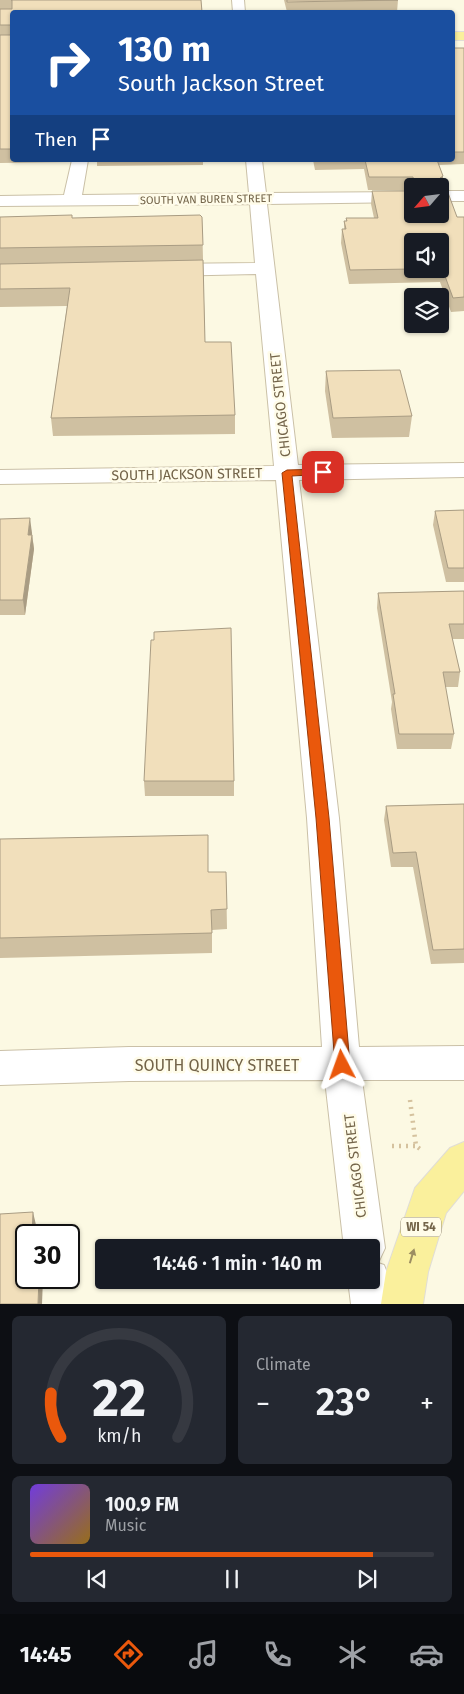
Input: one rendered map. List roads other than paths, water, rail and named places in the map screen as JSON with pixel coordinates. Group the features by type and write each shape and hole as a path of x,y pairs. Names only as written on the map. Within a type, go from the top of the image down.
{"main road":[{"name":"WI 54","path":"402,1304 407,1272 429,1202 464,1160"}],"street":[{"path":"72,200 80,162"},
{"name":"CHICAGO STREET","path":"254,162 323,818 342,1065 364,1239"},
{"name":"SOUTH VAN BUREN STREET","path":"0,201 404,196"},
{"path":"449,196 464,196"},
{"path":"149,270 265,268"},
{"name":"SOUTH JACKSON STREET","path":"0,477 464,470"},
{"name":"SOUTH QUINCY STREET","path":"0,1068 129,1064 342,1065 464,1063"},
{"path":"370,1289 372,1304"}]}
